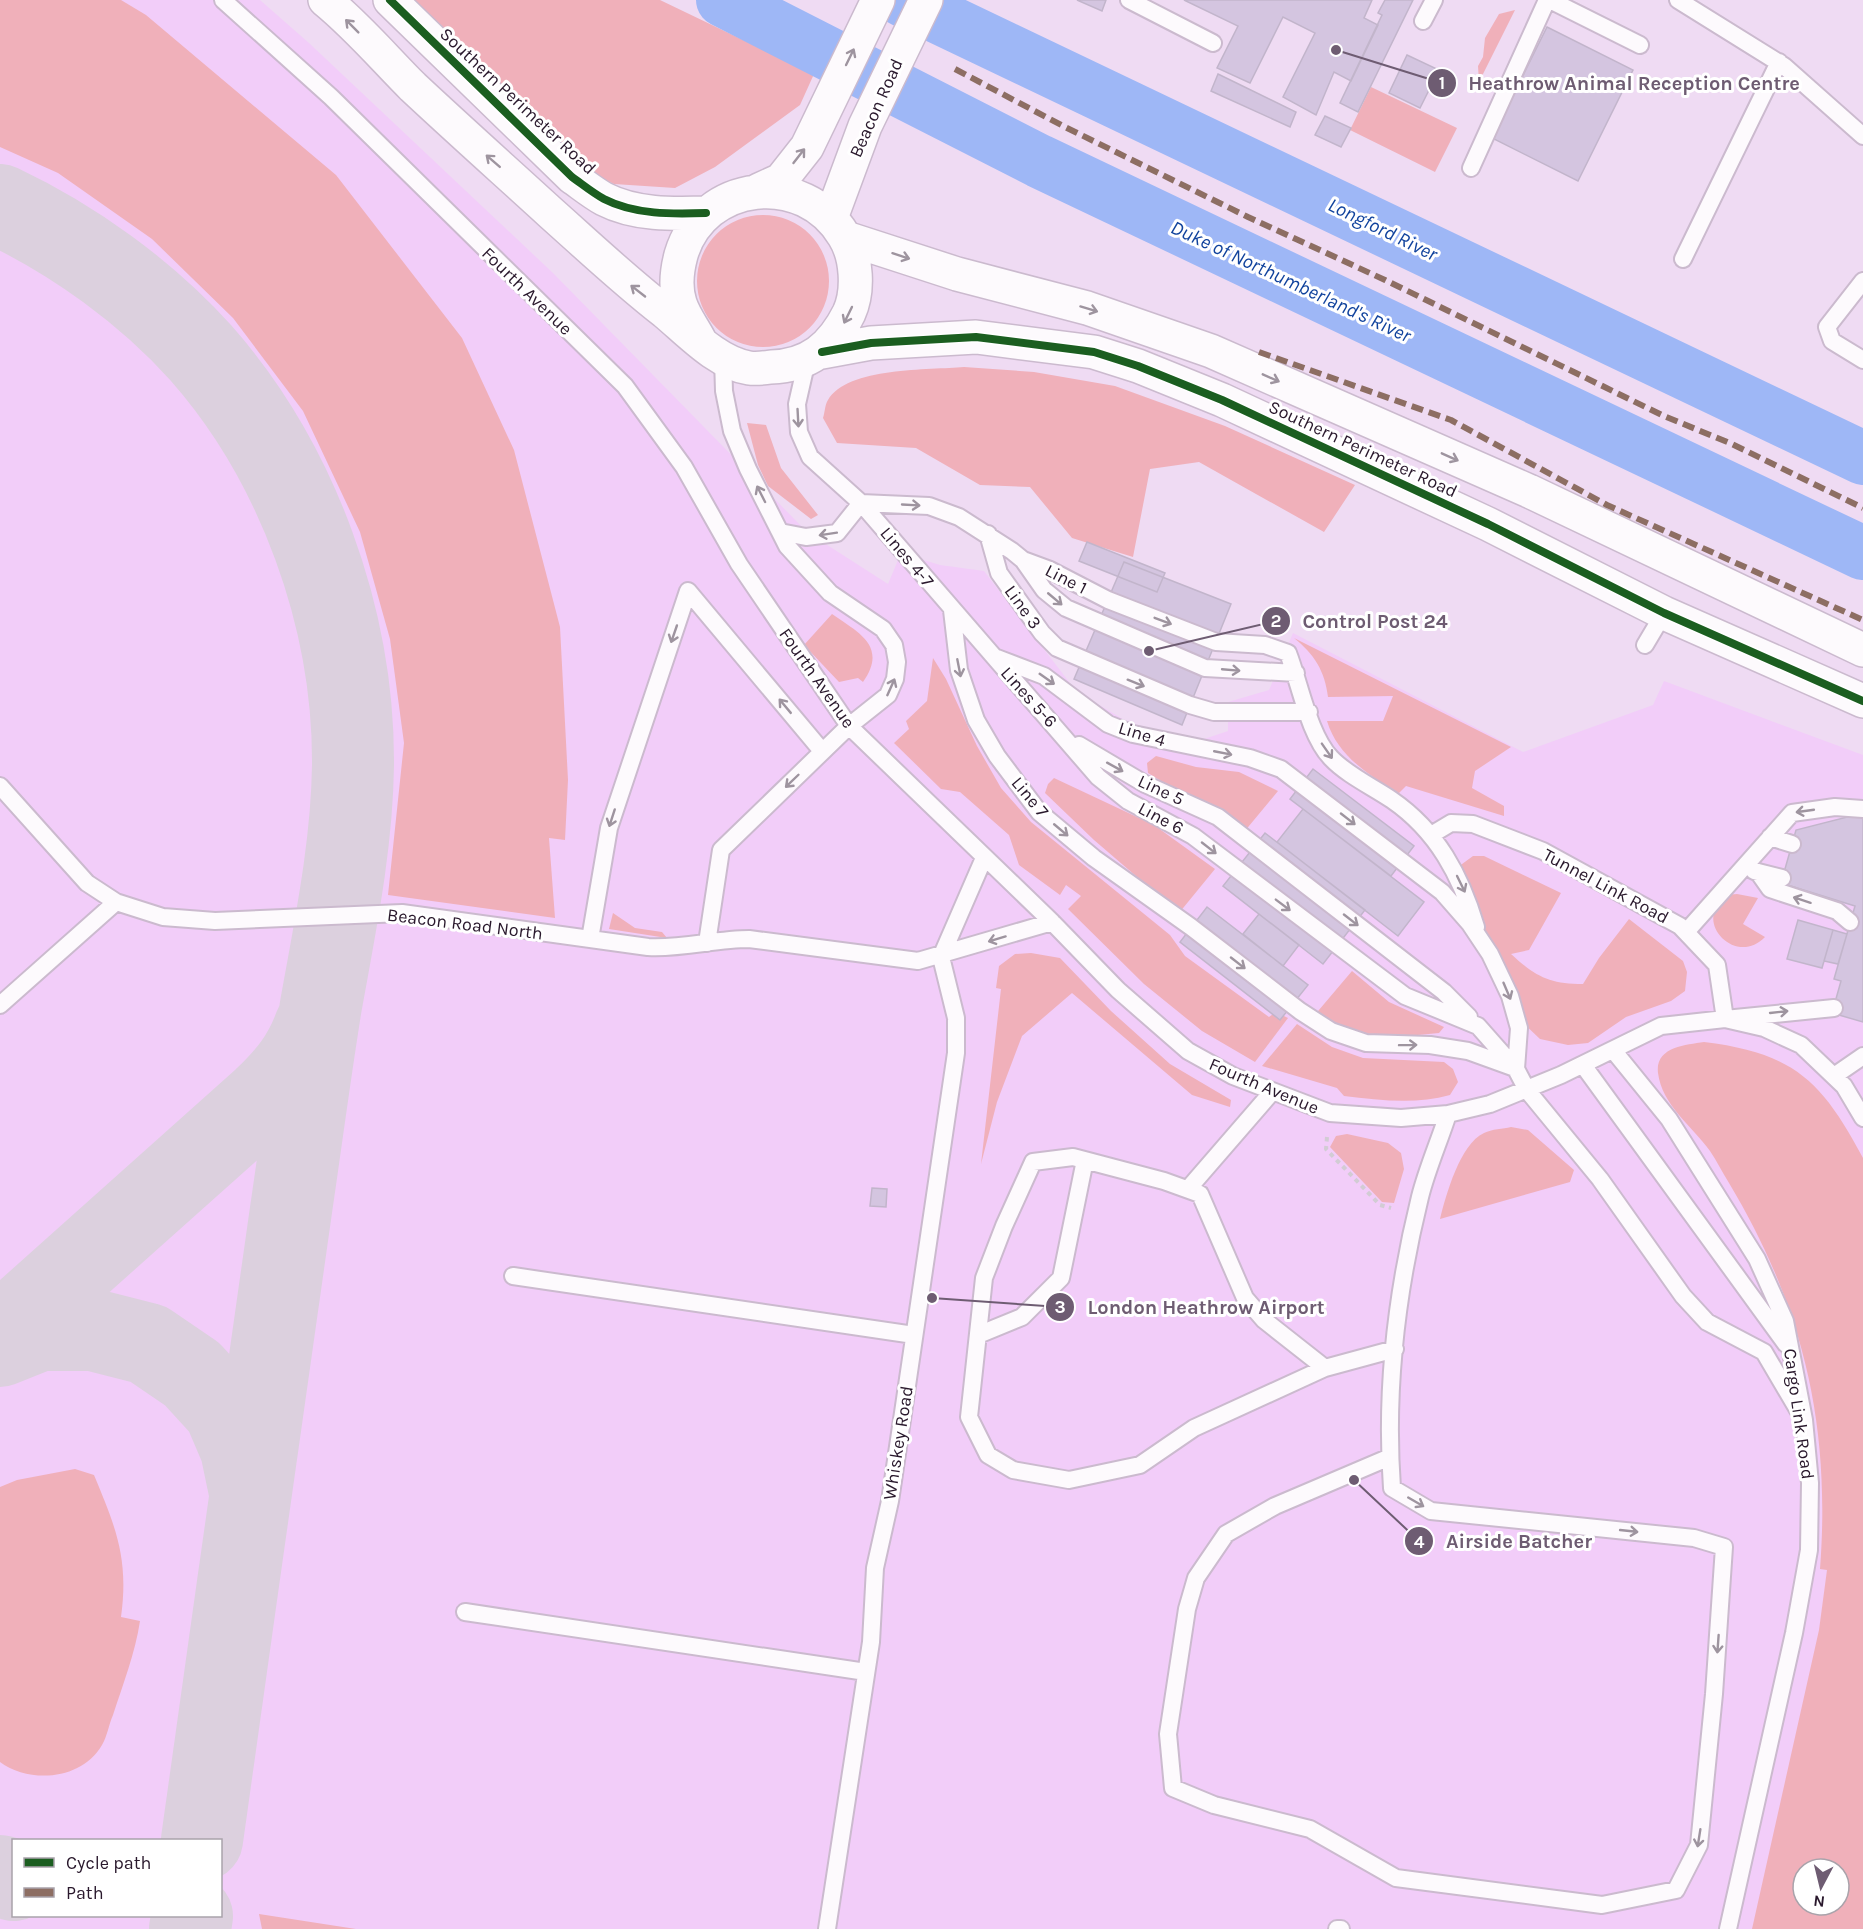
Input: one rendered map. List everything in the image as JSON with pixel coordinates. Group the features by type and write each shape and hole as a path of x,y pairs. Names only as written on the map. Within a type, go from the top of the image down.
{"street":[{"path":"325,0 478,148 613,272 712,349 749,368 786,367 815,356 839,332 853,305 856,275 838,228 800,196 759,190"},
{"name":"Southern Perimeter Road","path":"390,0 572,177 604,199 635,209 666,215 706,213"},
{"path":"712,349 680,303 677,272 686,240 706,213 733,196 759,190 781,180 807,147 878,0"},
{"name":"Beacon Road","path":"838,228 865,126 926,0"},
{"name":"Southern Perimeter Road","path":"838,228 957,274 1087,308 1211,351 1528,491 1863,650"},
{"name":"Southern Perimeter Road","path":"815,356 871,343 975,337 1094,352 1138,366 1222,400 1467,514 1664,613 1863,701"}],"lane":[{"name":"Fourth Avenue","path":"223,0 331,97 625,386 684,467 739,564 849,726 1052,922 1118,990 1188,1051 1233,1076 1329,1113 1401,1118 1448,1114 1490,1104 1527,1090 1613,1050"},
{"path":"1129,0 1213,43"},
{"path":"1423,21 1434,0"},
{"path":"1471,168 1548,0 1640,45"},
{"path":"1684,2 1779,63 1863,136"},
{"path":"1683,259 1779,63"},
{"path":"1863,281 1827,327 1832,340 1863,360"},
{"path":"706,943 722,850 822,751 888,695 895,679 894,645 883,629 830,593 787,546 748,469 732,431 712,349"},
{"name":"Lines 4-7","path":"815,356 797,404 799,432 810,457 861,503 993,657"},
{"path":"780,532 806,537 837,533 861,503 929,506 959,517 988,534 1023,560 1044,590 1066,608 1098,623 1205,668 1296,674 1315,734 1331,759 1395,802 1431,835 1446,853 1467,896 1480,939 1510,996 1518,1028 1516,1069"},
{"name":"Line 3","path":"988,534 999,573 1042,633 1057,648 1082,661 1190,705 1214,711 1309,712"},
{"name":"Line 1","path":"1023,560 1050,570 1108,600 1216,642 1265,645 1288,653 1296,674"},
{"path":"590,939 609,828 688,591 822,751"},
{"name":"Line 7","path":"952,610 958,670 976,720 997,756 1040,812 1094,858 1331,1032 1366,1043 1430,1045 1468,1052 1516,1069"},
{"path":"1645,645 1664,613"},
{"name":"Lines 5-6","path":"993,657 1065,737"},
{"name":"Line 4","path":"993,657 1044,676 1108,724 1133,734 1250,758 1281,769 1442,892 1480,939"},
{"name":"Line 5","path":"1065,737 1145,784 1218,817 1444,992 1479,1026 1516,1069 1527,1090 1600,1179 1683,1296 1707,1322 1764,1352 1804,1420"},
{"name":"Line 6","path":"1065,737 1098,777 1128,801 1193,836 1405,996 1479,1026"},
{"name":"Beacon Road North","path":"0,786 87,883 116,902 163,917 215,921 402,913 669,948 723,939 749,939 918,961 941,957 1052,922"},
{"path":"1686,932 1792,813 1835,807 1863,809"},
{"name":"Tunnel Link Road","path":"1431,835 1451,823 1473,824 1543,850 1686,932 1717,965 1725,1019"},
{"path":"1770,837 1792,844"},
{"path":"941,957 984,858"},
{"path":"1741,869 1782,878"},
{"path":"1758,872 1770,889 1837,911 1850,922"},
{"path":"0,1005 116,902"},
{"name":"Whiskey Road","path":"827,1929 866,1672 875,1568 890,1501 956,1053 956,1018 941,957"},
{"path":"1613,1050 1642,1033 1661,1026 1834,1008"},
{"path":"1725,1019 1764,1028 1801,1045 1844,1086 1863,1118"},
{"name":"Cargo Link Road","path":"1613,1050 1669,1119 1757,1259 1785,1321 1804,1420 1810,1483 1809,1550 1794,1633 1728,1929"},
{"path":"1834,1076 1863,1056"},
{"path":"1583,1065 1790,1350"},
{"path":"1188,1189 1272,1092"},
{"path":"1390,1457 1275,1506 1226,1534 1196,1578 1187,1609 1168,1734 1173,1788 1214,1805 1310,1829 1396,1878 1602,1905 1676,1890 1699,1845 1714,1694 1724,1547 1694,1538 1431,1510 1392,1488 1390,1457 1395,1349 1407,1258 1421,1195 1448,1114"},
{"path":"1325,1368 1263,1320 1245,1298 1200,1194 1073,1157 1033,1162 1004,1226 984,1278 969,1417 988,1455 1013,1470 1070,1480 1140,1465 1194,1428 1325,1368 1395,1349"},
{"path":"978,1335 1022,1317 1061,1278 1085,1160"},
{"path":"513,1276 914,1335"},
{"path":"465,1612 866,1672"}],"path":[{"path":"1327,1134 1326,1149 1380,1205 1391,1208"}],"shaded area":[{"path":"0,0 260,0 309,43 553,273 807,532 888,584 901,553 940,565 984,571 1076,691 1146,733 1195,742 1228,731 1228,702 1269,690 1293,633 1523,752 1653,705 1664,681 1863,755 1863,1929 0,1929"},
{"path":"0,0 121,0 146,15 336,175 462,338 514,450 560,627 568,780 565,840 549,838 555,918 388,895 404,743 390,639 360,532 303,411 233,318 152,239 58,173 0,147"},
{"path":"412,0 660,0 814,74 800,105 715,167 675,188 614,184 571,164"},
{"path":"1515,10 1479,82 1478,66 1483,57 1485,38 1499,14"},
{"path":"1371,87 1457,128 1435,172 1350,130"},
{"path":"763,215 788,220 810,234 824,256 829,281 824,306 810,328 788,342 763,347 738,342 716,328 702,306 697,281 702,256 716,234 738,220"},
{"path":"964,367 1034,372 1115,386 1225,426 1355,485 1324,532 1199,462 1150,469 1133,557 1072,538 1030,487 980,485 916,448 837,443 823,418 828,400 838,389 852,381 890,372"},
{"path":"747,423 766,425 781,468 818,515 811,519 768,486 758,465"},
{"path":"832,614 860,634 871,650 873,659 863,682 858,678 839,682 804,645"},
{"path":"1294,638 1511,747 1475,771 1472,788 1504,806 1504,816 1406,786 1398,794 1356,764 1339,745 1327,721 1383,721 1393,696 1328,697 1324,679 1317,664"},
{"path":"933,658 1001,788 1031,822 1170,935 1185,956 1269,1017 1276,1012 1288,1018 1255,1062 1202,1031 1144,984 1068,909 1081,896 1066,885 1060,895 1019,865 1009,835 960,792 941,789 894,743 909,729 906,721 927,701"},
{"path":"1156,756 1196,767 1239,772 1278,791 1244,832 1148,773 1147,763"},
{"path":"1054,778 1154,825 1215,869 1179,913 1094,840 1045,793 1048,784"},
{"path":"1473,856 1484,856 1561,893 1529,950 1511,954 1535,973 1552,980 1583,984 1599,958 1629,919 1683,961 1687,972 1685,991 1671,1001 1626,1017 1588,1043 1568,1045 1540,1039 1520,1020 1458,867"},
{"path":"1737,894 1758,898 1743,924 1765,937 1745,947 1736,946 1720,936 1713,919 1716,908 1726,895"},
{"path":"613,913 635,928 662,932 667,938 609,929"},
{"path":"1031,953 1060,958 1111,1011 1170,1064 1231,1100 1230,1107 1192,1095 1072,993 1022,1036 997,1102 981,1164 1001,989 996,988 999,966 1015,954"},
{"path":"1352,971 1389,1002 1444,1027 1439,1033 1376,1039 1313,1017"},
{"path":"1297,1024 1332,1047 1363,1058 1444,1062 1453,1069 1458,1082 1450,1095 1424,1100 1384,1100 1344,1096 1337,1088 1262,1066"},
{"path":"1704,1042 1735,1047 1783,1063 1802,1075 1834,1109 1863,1158 1863,1929 1752,1929 1819,1630 1827,1570 1820,1569 1821,1465 1816,1416 1806,1368 1793,1321 1776,1275 1755,1229 1715,1159 1671,1105 1661,1085 1658,1064 1666,1053 1680,1046"},
{"path":"1511,1127 1528,1130 1574,1170 1570,1182 1440,1219 1455,1171 1468,1148 1484,1133"},
{"path":"1347,1134 1388,1143 1401,1153 1404,1169 1394,1203 1382,1202 1330,1147 1336,1136"},
{"path":"75,1469 94,1475 109,1511 122,1561 121,1617 140,1621 128,1669 102,1745 82,1766 69,1772 40,1776 26,1774 0,1762 0,1487 17,1480"},
{"path":"259,1914 356,1929 262,1929"}],"building":[{"path":"1077,0 1106,0 1102,11"},
{"path":"1184,0 1372,0 1364,18 1378,25 1351,81 1334,72 1316,115 1283,97 1315,33 1283,17 1250,83 1217,68 1238,26"},
{"path":"1385,0 1413,0 1358,112 1340,103 1382,15 1378,13"},
{"path":"1547,27 1633,70 1578,181 1492,138"},
{"path":"1407,55 1439,70 1420,108 1389,93"},
{"path":"1218,74 1296,112 1290,127 1211,91"},
{"path":"1325,116 1351,128 1341,147 1315,135"},
{"path":"1087,542 1165,573 1157,592 1079,561"},
{"path":"1124,562 1231,604 1182,725 1074,679"},
{"path":"1313,769 1414,846 1391,876 1290,799"},
{"path":"1303,809 1424,902 1398,936 1277,842"},
{"path":"1863,813 1863,1022 1832,1013 1841,981 1834,979 1855,906 1781,883 1796,830"},
{"path":"1265,833 1365,910 1323,964 1223,886"},
{"path":"1207,907 1308,985 1280,1020 1180,942"},
{"path":"1259,914 1299,945 1283,966 1243,934"},
{"path":"1798,920 1833,930 1822,968 1787,959"},
{"path":"1833,930 1847,934 1838,964 1824,961"},
{"path":"872,1188 887,1189 886,1207 870,1206"}],"waterway":[{"name":"Duke of Northumberland's River","path":"723,0 1039,161 1863,553"},
{"name":"Longford River","path":"903,0 1863,458"}],"taxiway":[{"path":"0,205 82,251 133,289 157,309 201,353 235,396 266,443 292,493 314,546 331,599 343,654 351,710 353,765 350,826 309,1082 202,1839"},
{"path":"0,1335 264,1099 300,1057 315,1026"},
{"path":"0,1346 40,1330 93,1330 148,1344 192,1374 224,1409 241,1449 250,1492"},
{"path":"0,1876 12,1879"},
{"path":"190,1929 192,1917"}],"marked path":[{"path":"955,69 1065,127 1248,217 1385,280 1664,416 1732,444 1863,508"},
{"path":"1259,352 1451,420 1607,505 1863,620"}],"cycle path":[{"path":"390,0 572,177 596,194 616,204 641,211 706,213"},
{"path":"822,352 871,343 976,337 1094,352 1138,366 1222,400 1488,524 1664,613 1863,701"}],"place":[{"name":"Heathrow Animal Reception Centre","path":"1336,50"},
{"name":"Control Post 24","path":"1149,651"},
{"name":"London Heathrow Airport","path":"932,1298"},
{"name":"Airside Batcher","path":"1354,1480"}]}
